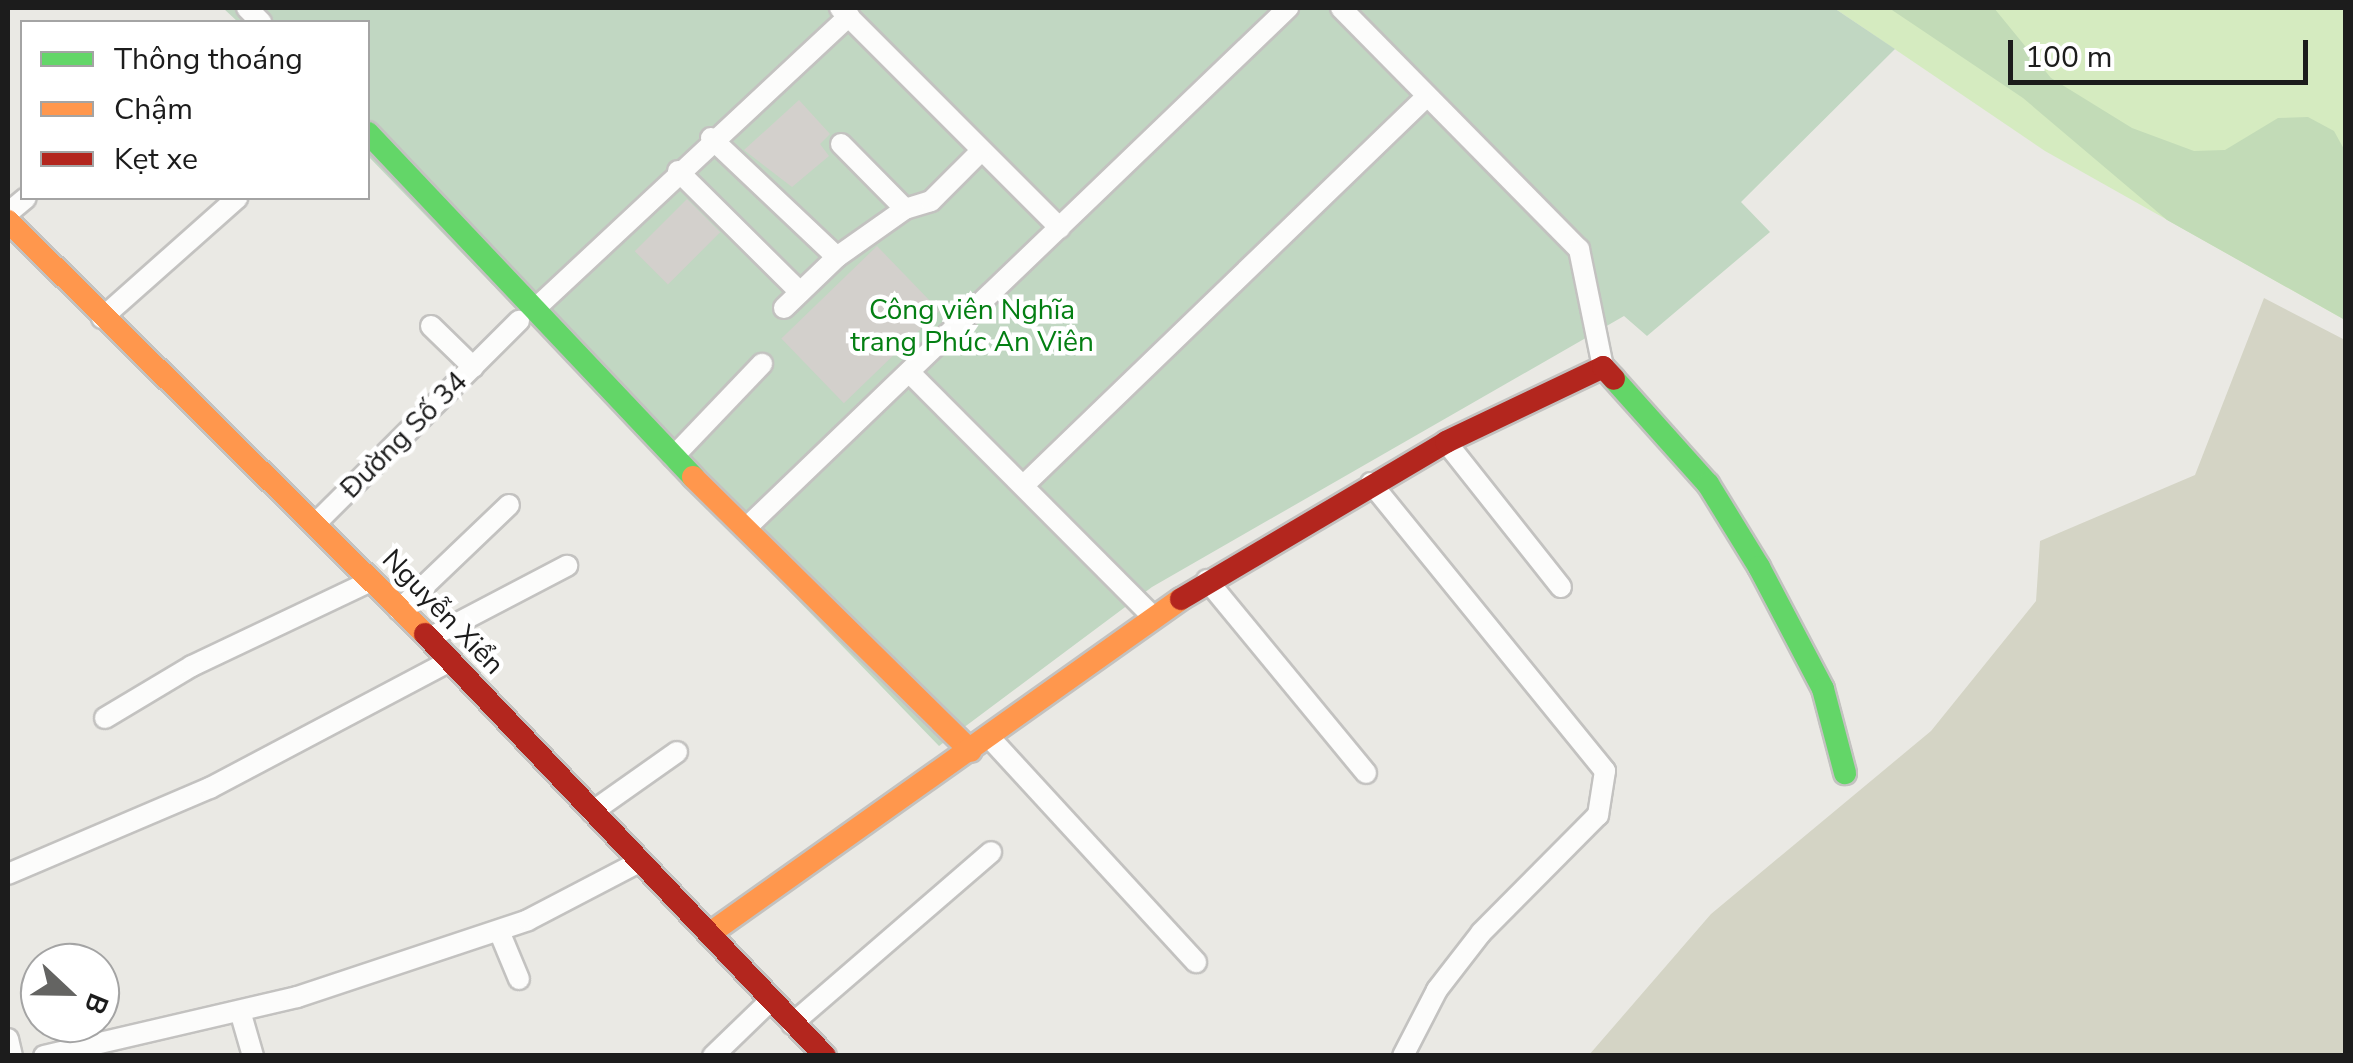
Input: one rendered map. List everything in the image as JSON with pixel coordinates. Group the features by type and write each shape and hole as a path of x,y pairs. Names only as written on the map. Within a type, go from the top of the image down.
{"street":[{"path":"745,529 912,376 1288,8"},
{"path":"1341,8 1579,249 1603,367 1692,465 1759,567 1822,689 1845,773"},
{"path":"845,12 1060,228"},
{"name":"Đường Số 34","path":"316,524 494,346 845,12"},
{"path":"1024,485 1426,96"},
{"path":"370,135 528,314 745,529 980,744 1196,962"},
{"path":"712,138 836,256"},
{"path":"841,144 904,208"},
{"path":"784,308 836,256 904,208 931,202 982,152"},
{"path":"678,172 800,292"},
{"path":"102,318 235,200"},
{"name":"Nguyễn Xiển","path":"8,217 102,318 429,638 824,1056"},
{"path":"431,326 473,367"},
{"path":"673,457 762,364"},
{"path":"709,934 1207,580 1446,442 1603,367"},
{"path":"912,376 1152,616"},
{"path":"1446,442 1561,586"},
{"path":"1370,483 1605,771 1598,815 1481,933 1437,990 1402,1056"},
{"path":"398,610 509,505"},
{"path":"429,638 566,566"},
{"path":"1207,580 1366,773"},
{"path":"105,718 192,666 370,581"},
{"path":"8,874 210,788 450,661"},
{"path":"592,812 677,752"},
{"path":"792,1024 991,852"},
{"path":"44,1056 240,1011 499,931 641,861"},
{"path":"499,931 518,979"},
{"path":"713,1056 770,1002"},
{"path":"240,1011 253,1056"},
{"path":"8,1039 12,1056"}],"shaded area":[{"path":"2264,298 2345,340 2345,1055 1589,1055 1711,914 1931,731 2036,601 2040,541 2195,475"}],"green space":[{"name":"Công viên Nghĩa trang Phúc An Viên","path":"223,8 1834,8 1895,49 1741,202 1770,232 1647,336 1624,316 1152,587 939,746 370,158 370,20 236,20"},
{"path":"1834,8 2345,8 2345,320 2045,151"},
{"path":"1889,8 1994,8 2051,78 2132,128 2194,151 2225,150 2278,118 2308,117 2334,131 2345,151 2345,320 2167,220 2023,98"}],"building":[{"path":"799,100 830,134 820,144 829,156 792,187 744,150"},
{"path":"687,199 720,232 668,285 635,251"},
{"path":"877,246 940,311 844,403 781,338"}],"traffic: fast":[{"path":"370,135 693,477"},
{"path":"1614,379 1708,484 1759,567 1823,689 1845,773"}],"traffic: slow":[{"path":"8,221 425,634"},
{"path":"693,477 971,751"},
{"path":"709,934 1181,599"}],"traffic: jam":[{"path":"1181,599 1446,442 1603,367 1614,379"},
{"path":"425,634 825,1056"}]}
